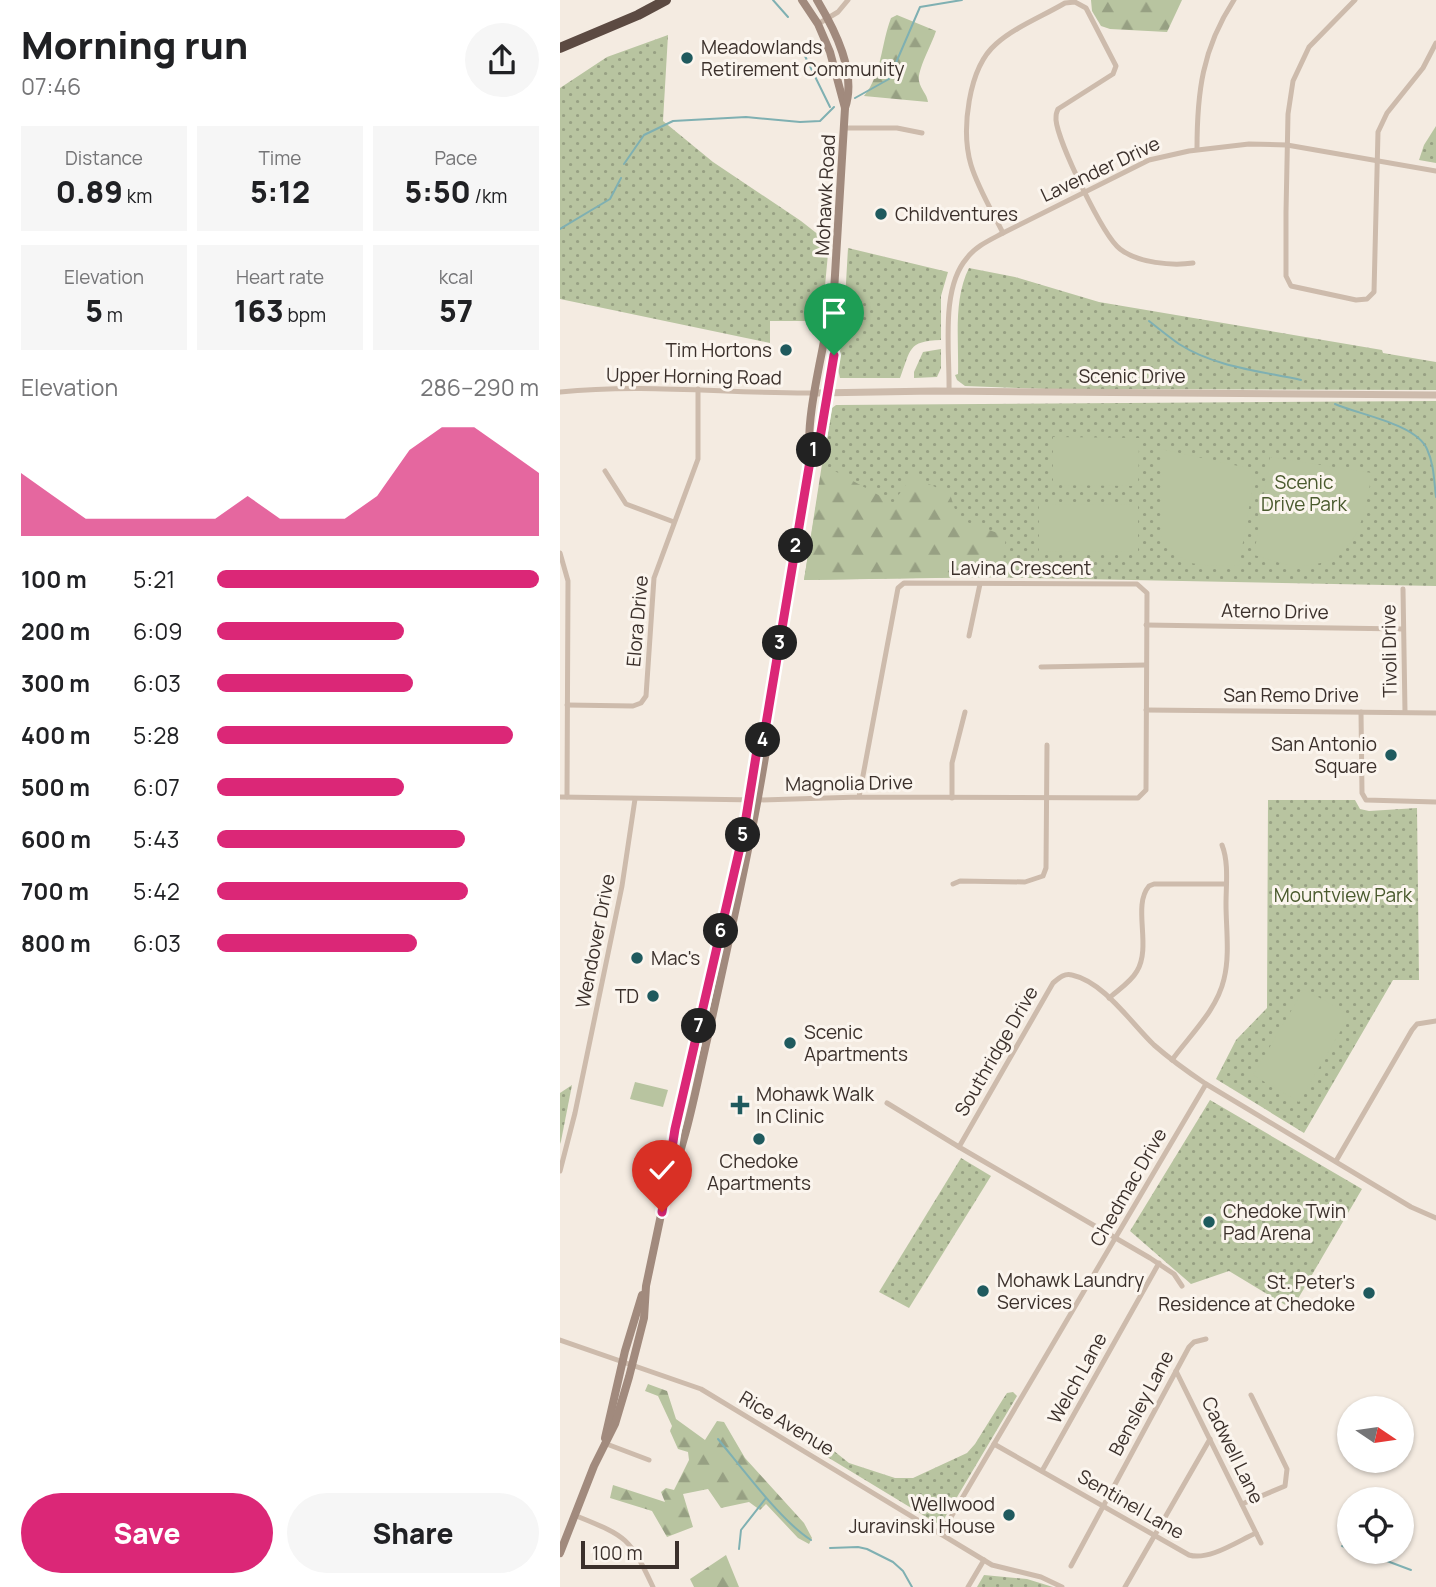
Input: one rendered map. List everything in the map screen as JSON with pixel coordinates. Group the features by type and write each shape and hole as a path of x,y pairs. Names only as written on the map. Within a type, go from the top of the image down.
{"highway":[{"path":"560,48 666,0"}],"main road":[{"name":"Mohawk Road","path":"802,0 818,24 837,71 845,108 832,325 836,337 819,444 811,455"},
{"name":"Mohawk Road","path":"817,0 841,50 846,68 848,98 845,108"},
{"name":"Mohawk Road","path":"811,455 808,443 825,336 832,325"},
{"path":"666,1191 676,1168 715,1005 753,799 757,750 763,742 811,455"},
{"path":"560,1552 604,1443 615,1424 632,1366 644,1318 646,1286 666,1191 674,1136 753,799"},
{"path":"707,989 715,1005"},
{"path":"604,1443 633,1319 646,1286"}],"street":[{"path":"818,24 844,8 849,0"},
{"path":"1197,149 1202,75 1213,39 1234,0"},
{"path":"1355,0 1309,47 1293,81 1289,100 1286,270 1288,281 1296,288 1356,300 1367,299 1375,288 1377,139 1380,123 1423,68 1436,43"},
{"path":"1003,233 970,163 968,110 971,92 981,64 996,44 1070,2 1079,3 1086,8 1116,66 1113,74 1062,105 1056,115 1066,150 1109,237 1124,252 1177,265 1194,263"},
{"path":"845,128 897,128 922,133"},
{"name":"Lavender Drive","path":"949,391 953,282 971,253 1003,233 1158,157 1197,149 1249,144 1287,145 1436,172"},
{"name":"Upper Horning Road","path":"560,392 698,390 827,393"},
{"name":"Elora Drive","path":"567,705 633,706 641,703 646,696 654,578 698,459 698,390"},
{"name":"Scenic Drive","path":"827,393 949,391 1436,395"},
{"path":"606,471 626,504 674,522"},
{"path":"560,552 568,580 563,797"},
{"name":"Lavina Crescent","path":"859,797 898,587 904,583 1137,584 1147,593 1146,790 1138,798"},
{"path":"969,636 980,584"},
{"name":"Tivoli Drive","path":"1403,589 1405,712"},
{"name":"Aterno Drive","path":"1146,625 1403,629"},
{"path":"1041,667 1146,665"},
{"name":"San Remo Drive","path":"1146,710 1436,713"},
{"path":"952,798 952,763 965,712"},
{"path":"1361,712 1362,793 1366,800 1436,802"},
{"path":"953,884 960,881 1025,882 1043,876 1046,868 1047,745"},
{"name":"Magnolia Drive","path":"563,797 1138,798"},
{"name":"Wendover Drive","path":"560,1171 575,1113 610,945 627,859 635,799"},
{"path":"1172,1060 1213,1006 1224,981 1227,962 1226,854 1222,845"},
{"path":"1109,998 1133,977 1143,957 1143,897 1149,886 1226,884"},
{"name":"Southridge Drive","path":"1182,1286 1174,1273 1159,1263 959,1147 1053,983 1061,976 1070,974 1090,983 1172,1060 1206,1084"},
{"path":"1336,1161 1412,1030 1417,1024 1436,1021"},
{"path":"1206,1084 1411,1207 1436,1218"},
{"name":"Chedmac Drive","path":"941,1534 1206,1084"},
{"path":"887,1103 959,1147"},
{"name":"Welch Lane","path":"1042,1471 1159,1263"},
{"name":"Bensley Lane","path":"1071,1566 1189,1347 1194,1342 1206,1339"},
{"name":"Rice Avenue","path":"560,1340 701,1389 998,1568 1041,1577 1062,1587"},
{"name":"Cadwell Lane","path":"1176,1371 1261,1543"},
{"path":"1242,1504 1285,1486 1287,1478 1287,1469 1251,1395"},
{"path":"1125,1587 1210,1439"},
{"path":"604,1443 649,1460"},
{"name":"Sentinel Lane","path":"994,1444 1198,1557 1256,1533"},
{"path":"575,1515 624,1538 638,1555 653,1587"},
{"path":"968,1587 984,1560"}],"green space":[{"path":"1091,0 1182,0 1167,32 1110,29 1101,26 1092,11"},
{"path":"897,15 936,31 919,76 928,102 864,96 878,69 891,18"},
{"path":"668,35 663,121 713,162 829,243 822,318 820,321 770,321 770,343 560,299 560,88 607,57"},
{"path":"1436,126 1436,163 1419,160 1424,145"},
{"path":"848,248 948,272 941,296 941,340 916,345 909,354 900,378 840,378 838,369"},
{"path":"969,268 1015,277 1099,302 1382,350 1383,353 1436,362 1436,390 1045,389 965,386 955,375 958,374 959,306"},
{"path":"941,349 941,368 937,377 914,378 923,352"},
{"name":"Scenic Drive Park","path":"1436,401 1436,586 973,577 804,580 832,408 836,405"},
{"path":"1053,437 1139,438 1138,486 1053,485"},
{"path":"1161,449 1252,469 1255,474 1239,565 1212,566 1190,563 1176,554 1161,536"},
{"path":"1270,457 1372,473 1366,505 1355,535 1347,547 1335,557 1301,566 1283,564 1254,555"},
{"path":"822,464 893,503 912,476 950,494 958,519 1006,536 1001,577 804,580"},
{"path":"1138,504 1138,551 1039,552 1039,505"},
{"name":"Mountview Park","path":"1268,800 1355,800 1360,809 1369,811 1417,808 1419,980 1393,980 1304,1133 1216,1079 1236,1040 1267,1008"},
{"path":"1304,989 1350,1015 1299,1102 1253,1075"},
{"path":"635,1082 668,1090 663,1107 630,1099"},
{"path":"572,1085 561,1141 560,1144 560,1093"},
{"path":"1210,1100 1362,1189 1292,1309 1229,1271 1191,1284 1130,1231"},
{"path":"961,1158 991,1176 909,1308 879,1292"},
{"path":"648,1384 667,1391 676,1419 705,1440 717,1421 724,1422 745,1458 804,1523 812,1538 809,1544 798,1538 766,1504 760,1510 749,1502 721,1508 708,1489 683,1494 693,1527 667,1537 652,1511 610,1498 613,1485 665,1502 661,1492 666,1488 674,1490 689,1460 688,1452 678,1449 670,1431 672,1426 658,1396 645,1391"},
{"path":"1013,1392 1017,1396 944,1519 936,1523 824,1455 826,1451 834,1451 849,1463 895,1478 913,1478 967,1453 1007,1393"},
{"path":"726,1555 739,1587 694,1587 690,1579"},
{"path":"984,1575 1027,1579 1053,1587 977,1587"}],"waterway":[{"path":"773,0 788,17"},
{"path":"855,98 889,79 920,7 962,0"},
{"path":"801,48 830,107"},
{"path":"624,164 644,135 673,121 746,117 820,121 834,107"},
{"path":"560,229 610,199 621,178"},
{"path":"1149,321 1179,344 1207,358 1301,380"},
{"path":"1335,404 1386,421 1421,440 1431,461 1436,497"},
{"path":"718,1439 775,1507 811,1540"},
{"path":"739,1549 741,1530 766,1498"},
{"path":"830,1548 867,1549 893,1562 903,1571 912,1587"},
{"path":"1395,1564 1411,1570"}],"place":[{"name":"Meadowlands Retirement Community","path":"687,58"},
{"name":"Childventures","path":"881,214"},
{"name":"Tim Hortons","path":"786,350"},
{"name":"San Antonio Square","path":"1391,755"},
{"name":"Mac's","path":"637,958"},
{"name":"TD","path":"653,996"},
{"name":"Scenic Apartments","path":"790,1043"},
{"name":"Mohawk Walk In Clinic","path":"740,1105"},
{"name":"Chedoke Apartments","path":"759,1139"},
{"name":"Chedoke Twin Pad Arena","path":"1209,1222"},
{"name":"Mohawk Laundry Services","path":"983,1291"},
{"name":"St. Peter's Residence at Chedoke","path":"1369,1293"},
{"name":"Wellwood Juravinski House","path":"1009,1515"}],"route":[{"path":"662,1212 675,1129 744,830 757,750 763,742 811,455 819,444 834,355"}]}
